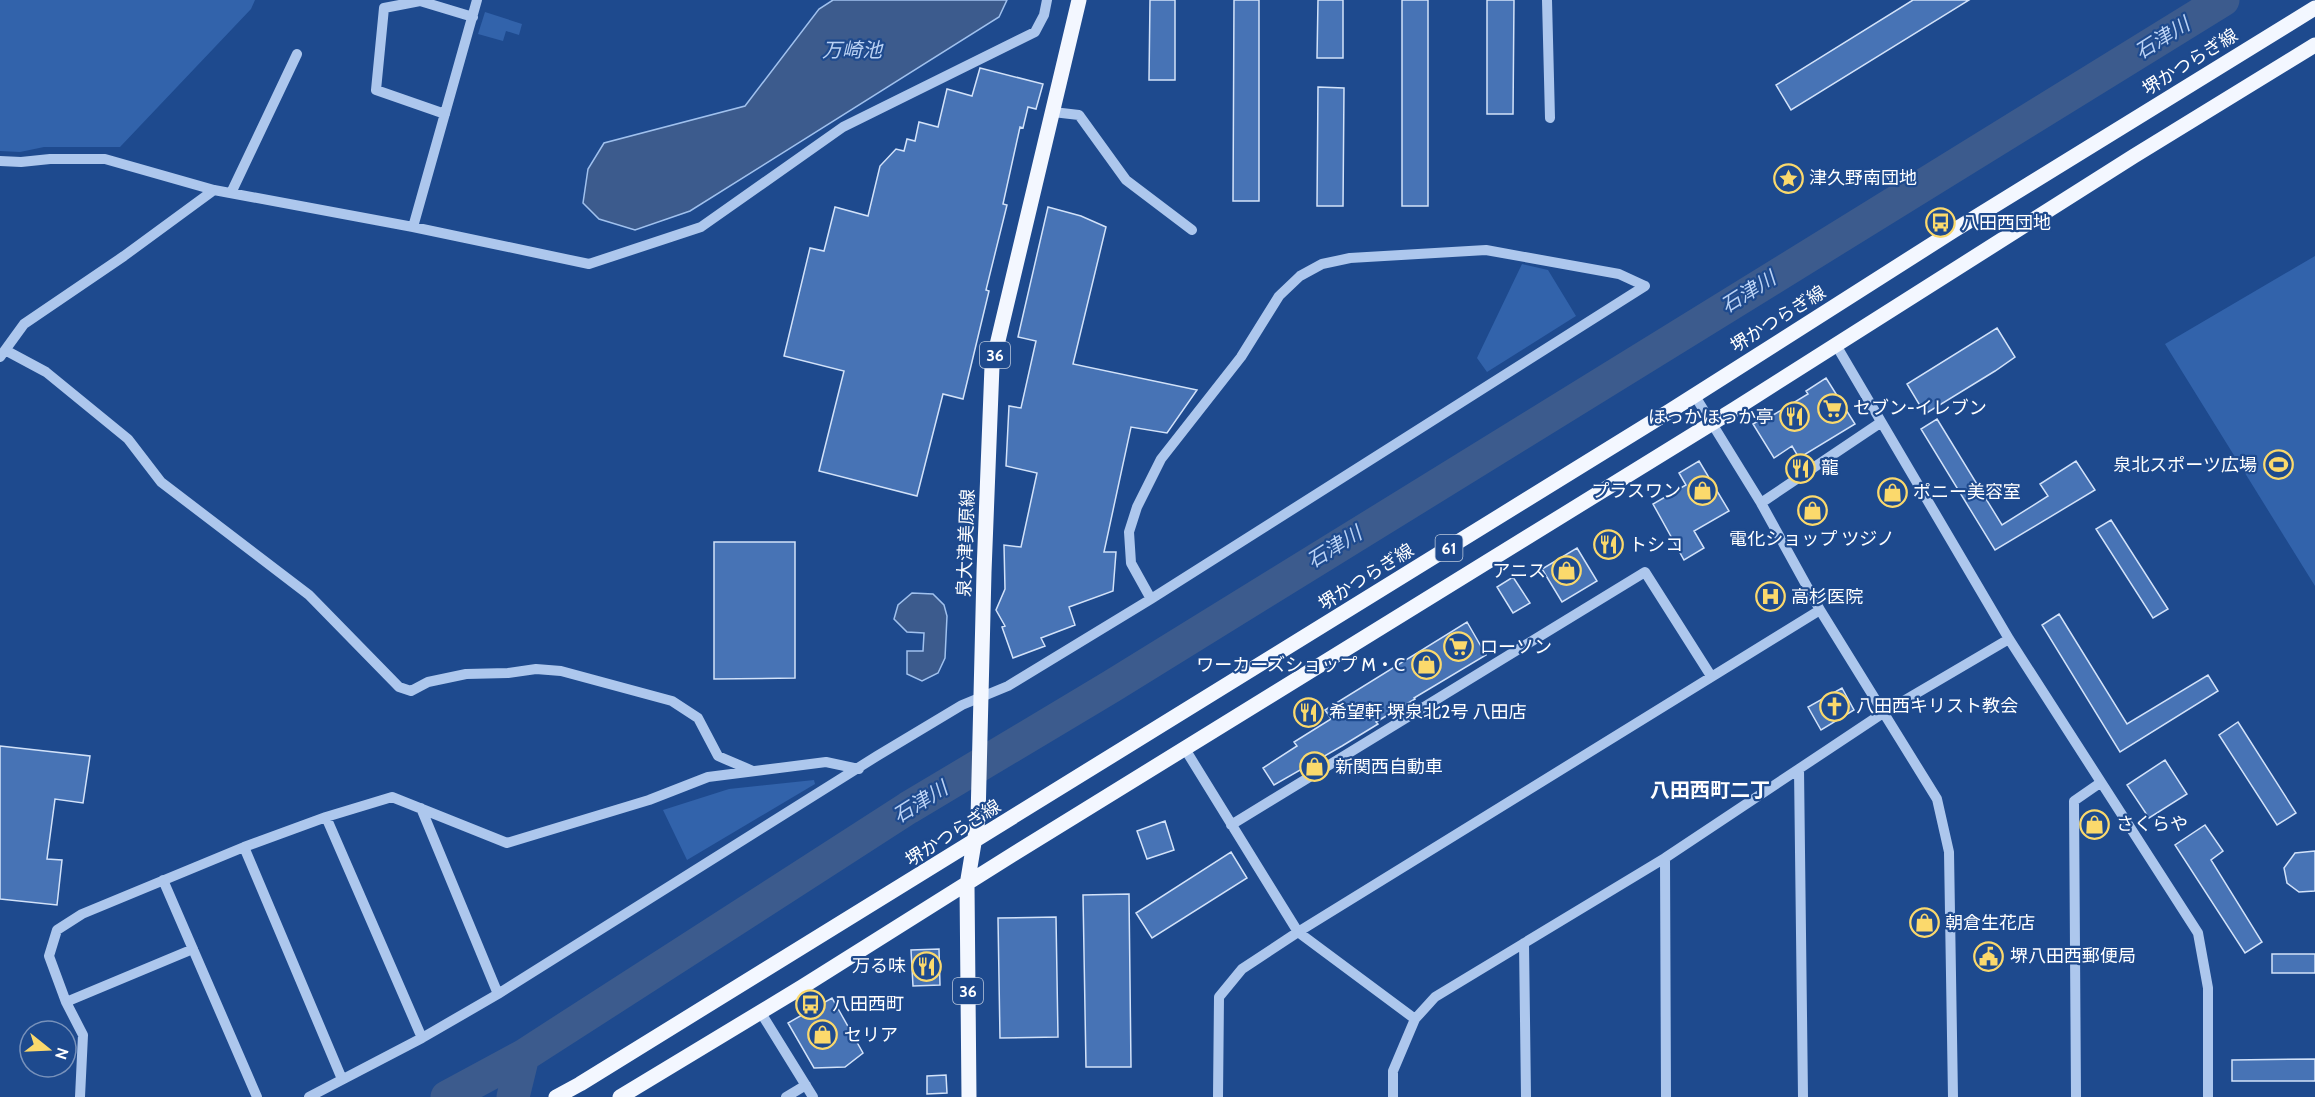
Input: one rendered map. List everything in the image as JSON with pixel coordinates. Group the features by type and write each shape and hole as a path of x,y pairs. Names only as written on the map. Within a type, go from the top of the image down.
{"main road":[{"name":"泉大津美原線","path":"969,1097 968,885 976,842 978,815 992,366 1079,0"},
{"name":"堺かつらぎ線","path":"556,1097 976,842 1695,396 1953,231 2315,8"},
{"name":"61","path":"620,1097 968,885 1012,855 1836,345 2134,156 2315,45"}],"street":[{"path":"413,226 477,0"},
{"path":"0,161 105,159 214,190 413,226 589,264 701,226 843,127 1035,32 1044,15 1047,0"},
{"path":"1547,0 1550,118"},
{"path":"445,114 376,90 384,8 420,1 472,16"},
{"path":"231,193 297,54"},
{"path":"1053,112 1079,115 1126,180 1192,230"},
{"path":"214,190 124,256 24,324 2,353 46,372 128,439 161,482 309,595 399,687 411,691 428,682 466,674 536,669 561,671 672,701 698,718 718,756 754,771"},
{"path":"309,1097 422,1038 498,994 878,756 981,696 1008,686 1150,599 1645,286 1618,274 1486,250 1350,258 1322,264 1300,276 1279,296 1240,357 1161,459 1137,507 1129,532 1131,563 1150,599"},
{"path":"1836,345 2009,639 2198,933 2208,988 2208,1097"},
{"path":"1695,396 1761,503 1820,610 1937,799 1949,852 1953,1097"},
{"path":"1761,503 1880,423"},
{"path":"1231,825 1645,572 1711,676"},
{"path":"1218,1097 1219,997 1242,969 1298,932 1820,610"},
{"path":"1393,1097 1393,1071 1415,1019 1435,997 1665,858 1883,713 2009,639"},
{"path":"1185,749 1298,932 1415,1019"},
{"path":"80,1097 83,1035 66,1002 49,956 57,930 82,914 326,816 392,797 507,843 649,800 708,777 826,762 859,768"},
{"path":"1799,769 1803,1097"},
{"path":"2076,1097 2074,801 2100,783"},
{"path":"421,808 498,994"},
{"path":"326,816 422,1038"},
{"path":"244,847 342,1079"},
{"path":"1665,858 1666,1097"},
{"path":"163,880 257,1097"},
{"path":"1524,943 1526,1097"},
{"path":"66,1002 193,949"},
{"path":"761,1013 813,1097"},
{"path":"786,1097 806,1085"}],"shaded area":[{"path":"0,0 255,0 251,9 120,147 44,147 20,152 0,151"},
{"path":"485,12 522,24 519,35 506,31 503,41 478,34"},
{"name":"泉北スポーツ広場","path":"2315,256 2315,586 2165,344"},
{"path":"1522,264 1548,270 1576,316 1487,372 1477,358"},
{"path":"814,780 815,784 687,860 663,810 729,789"}],"water":[{"name":"万崎池","path":"833,0 1007,0 999,17 690,211 635,230 599,219 583,203 588,169 604,143 745,106 819,9"},
{"path":"912,593 933,594 944,605 947,616 945,658 938,673 922,681 907,674 907,651 923,651 924,633 907,632 894,619 898,605"}],"building":[{"path":"1150,0 1175,0 1175,80 1149,80"},
{"path":"1234,0 1259,0 1259,201 1233,201"},
{"path":"1318,0 1343,0 1343,58 1317,58"},
{"path":"1402,0 1428,0 1428,206 1402,206"},
{"path":"1487,0 1514,0 1513,114 1487,114"},
{"path":"1913,0 1969,0 1791,110 1776,85"},
{"path":"980,68 1043,84 1036,109 1028,107 1023,128 1020,127 1003,204 1007,205 986,290 989,291 963,399 943,394 917,496 819,471 844,371 784,356 810,248 824,251 835,207 868,216 880,166 896,149 904,151 907,139 915,141 919,122 938,127 947,89 972,96"},
{"path":"1318,87 1344,88 1343,206 1317,206"},
{"path":"1048,207 1081,216 1106,227 1073,364 1197,390 1167,433 1131,427 1104,552 1116,552 1113,591 1069,607 1075,625 1041,638 1045,646 1013,658 1002,627 1005,626 996,610 1005,589 1004,545 1021,547 1037,473 1006,466 1009,406 1021,408 1036,341 1018,337"},
{"path":"1997,328 2015,357 1925,414 1907,384"},
{"path":"1826,378 1855,424 1799,458 1792,446 1774,458 1753,424 1768,415 1770,417 1808,394 1806,391"},
{"path":"1937,419 2002,525 2048,496 2040,484 2076,461 2095,490 1995,550 1921,429"},
{"path":"1699,461 1729,511 1694,531 1704,548 1684,560 1653,504 1686,485 1679,473"},
{"path":"2111,520 2168,609 2153,618 2096,529"},
{"path":"714,542 795,542 795,678 714,679"},
{"path":"1577,548 1597,581 1562,602 1542,569"},
{"path":"1513,577 1530,603 1513,613 1497,587"},
{"path":"2059,614 2127,724 2208,675 2218,691 2120,752 2042,625"},
{"path":"1467,622 1486,655 1376,722 1378,724 1274,785 1263,768 1297,746 1294,742 1331,719 1325,710"},
{"path":"1842,688 1854,710 1821,730 1808,707"},
{"path":"2238,722 2296,813 2277,825 2219,735"},
{"path":"0,746 90,756 83,803 55,799 47,859 62,860 57,905 0,899"},
{"path":"2165,760 2187,794 2149,818 2127,785"},
{"path":"1165,821 1174,850 1147,859 1137,831"},
{"path":"2205,825 2223,851 2211,860 2262,942 2245,953 2175,845"},
{"path":"2315,851 2315,891 2299,892 2287,883 2284,868 2295,853"},
{"path":"1231,852 1247,878 1152,938 1136,913"},
{"path":"1129,894 1131,1067 1086,1067 1083,895"},
{"path":"1056,917 1058,1037 1000,1038 998,918"},
{"path":"939,949 940,985 913,986 911,950"},
{"path":"2272,954 2315,954 2315,973 2272,973"},
{"path":"832,998 863,1053 845,1067 814,1068 788,1023"},
{"path":"2315,1059 2315,1081 2232,1081 2232,1060"},
{"path":"946,1075 947,1093 927,1094 927,1076"}],"waterway":[{"name":"石津川","path":"447,1097 523,1056 908,808 1112,686 2223,0"},
{"path":"513,1097 523,1056"}],"place":[{"name":"津久野南団地","path":"1788,178"},
{"name":"八田西団地","path":"1940,223"},
{"name":"セブン-イレブン","path":"1832,408"},
{"name":"ほっかほっか亭","path":"1795,417"},
{"name":"泉北スポーツ広場","path":"2278,465"},
{"name":"龍","path":"1800,468"},
{"name":"プラスワン","path":"1702,491"},
{"name":"ポニー美容室","path":"1892,492"},
{"name":"電化ショップ ツジノ","path":"1812,510"},
{"name":"トシコ","path":"1608,545"},
{"name":"アニス","path":"1567,571"},
{"name":"高杉医院","path":"1770,597"},
{"name":"ローソン","path":"1459,647"},
{"name":"ワーカーズショップ M・C","path":"1426,665"},
{"name":"八田西キリスト教会","path":"1835,706"},
{"name":"希望軒 堺泉北2号 八田店","path":"1308,712"},
{"name":"新関西自動車","path":"1314,767"},
{"name":"さくらや","path":"2095,824"},
{"name":"朝倉生花店","path":"1924,923"},
{"name":"堺八田西郵便局","path":"1989,956"},
{"name":"万る味","path":"927,966"},
{"name":"八田西町","path":"811,1004"},
{"name":"セリア","path":"823,1035"}],"district":[{"name":"八田西町二丁","path":"1710,790"}]}
